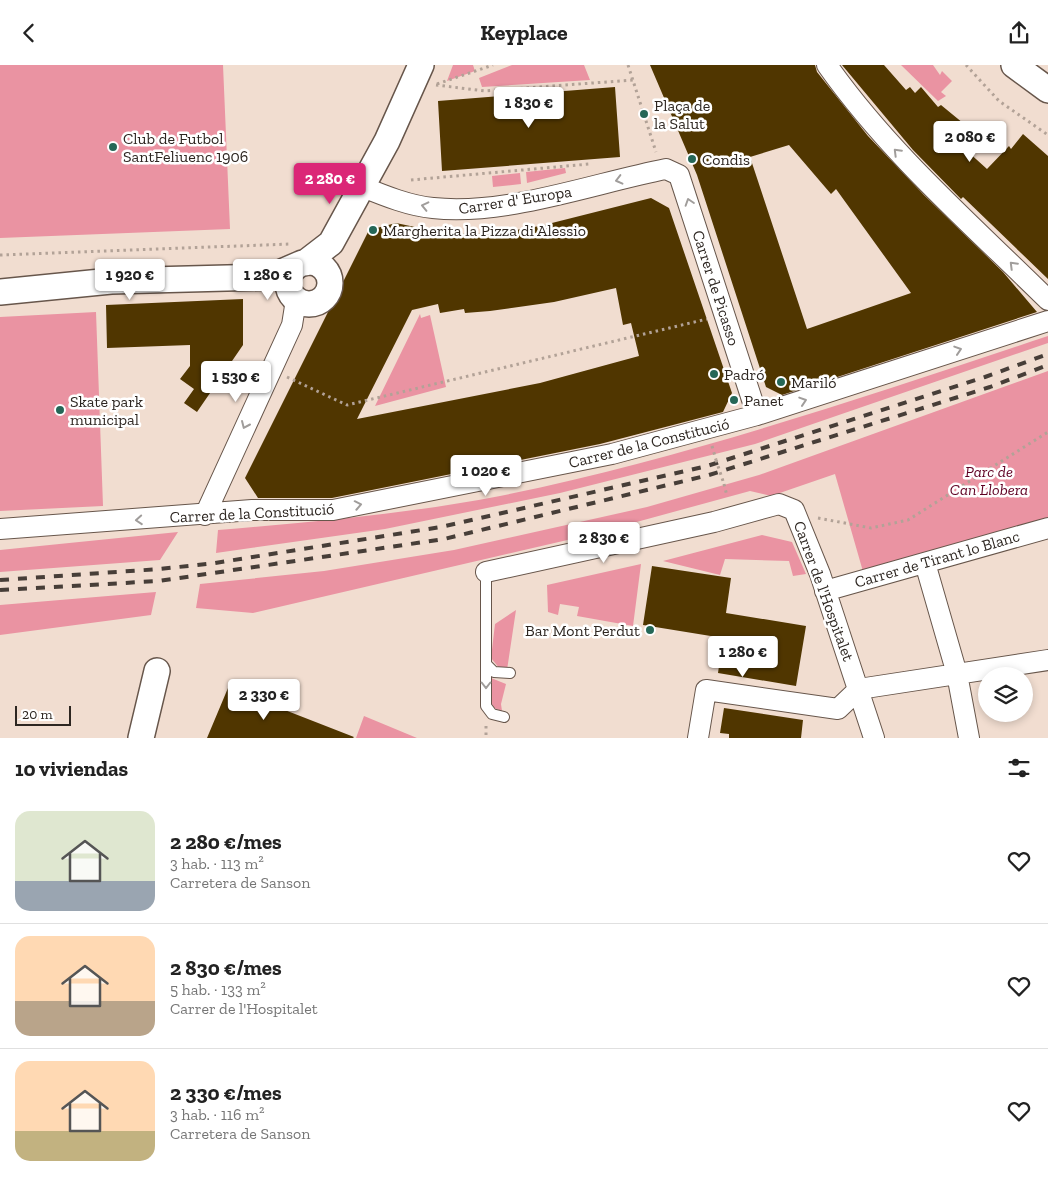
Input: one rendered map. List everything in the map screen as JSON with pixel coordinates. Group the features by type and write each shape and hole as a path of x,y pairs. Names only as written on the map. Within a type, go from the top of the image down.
{"street":[{"path":"205,515 292,325 293,297 289,277 315,255 363,187 387,141 421,65"},
{"path":"827,65 852,99 896,151 1048,300"},
{"path":"1014,65 1048,91"},
{"name":"Carrer d' Europa","path":"363,187 431,208 457,210 567,193 663,170"},
{"name":"Carrer de Picasso","path":"663,170 679,175 757,415"},
{"path":"270,277 293,297 312,304 322,300 330,286 327,263 315,255"},
{"path":"0,291 111,281 270,277 315,255"},
{"name":"Carrer de la Constitució","path":"0,529 252,510 333,510 612,454 757,415 1048,321"},
{"name":"Carrer de l'Hospitalet","path":"486,572 714,522 779,504 794,510 825,591 874,738"},
{"name":"Carrer de Tirant lo Blanc","path":"825,591 1048,529"},
{"path":"925,563 957,674 969,738"},
{"path":"698,738 706,690 838,709 859,689 1048,660"},
{"path":"141,738 157,671"}],"lane":[{"path":"486,572 486,706 492,714 504,717"},
{"path":"486,664 494,672 510,673"}],"path":[{"path":"493,65 436,85 485,91 633,81"},
{"path":"628,65 663,170"},
{"path":"966,65 1000,101 1048,135"},
{"path":"411,180 589,164"},
{"path":"0,255 312,243 315,255"},
{"path":"271,369 347,405 725,315"},
{"path":"812,517 871,528 908,520 1048,432"},
{"path":"711,443 727,496"}],"green space":[{"name":"Club de Futbol SantFeliuenc 1906","path":"0,65 223,65 230,229 0,238"},
{"path":"453,65 473,65 475,71 447,81"},
{"path":"512,65 584,65 590,80 482,87 479,78"},
{"path":"901,65 933,65 940,75 942,71 952,81 941,92 946,96 938,101"},
{"path":"565,168 566,173 527,183 526,172"},
{"path":"520,173 521,184 493,187 492,176"},
{"name":"Skate park municipal","path":"96,312 103,506 0,511 0,317"},
{"path":"420,314 421,318 430,315 446,387 375,406"},
{"path":"1048,336 1048,343 755,444 560,493 385,529 216,553 218,530 395,513 500,496 570,481 776,424"},
{"name":"Parc de Can Llobera","path":"1048,371 1048,524 864,575 835,474 771,496 750,491 589,535 253,613 196,608 200,584 324,571 454,550 647,507 759,475"},
{"path":"178,532 160,560 0,572 0,550"},
{"path":"762,535 792,542 806,574 793,576 789,561 725,559 720,575 663,561"},
{"path":"641,564 633,626 577,616 579,607 560,604 558,615 548,612 547,585"},
{"path":"156,592 151,615 0,635 0,605"},
{"path":"516,610 507,670 500,669 491,658 495,624"},
{"path":"491,678 506,684 501,704 502,711 494,708 492,704"},
{"path":"364,716 417,738 356,738"}],"building":[{"path":"650,65 815,65 817,72 868,136 924,195 1003,272 1037,312 782,395 766,387 697,175","holes":["789,145 831,194 836,189 911,293 807,329 750,157"]},
{"path":"842,65 884,65 906,90 910,87 915,93 921,87 938,107 941,105 969,128 956,141 987,169 1009,146 1011,149 1023,134 1048,156 1048,279 963,197 961,199 913,150"},
{"path":"615,87 620,157 442,171 438,101"},
{"path":"651,198 669,208 732,393 723,412 600,444 332,498 258,498 245,478 369,230 396,223 448,234 498,233 540,226","holes":["616,288 623,325 631,323 639,356 540,383 357,419 412,310 438,304 440,313 464,309 465,313 490,311 554,302"]},
{"path":"243,299 243,345 197,412 184,403 194,389 180,379 190,366 190,345 107,348 106,305"},
{"path":"652,566 731,578 726,613 806,626 796,686 718,673 723,638 643,625"},
{"path":"228,688 354,737 207,738"},
{"path":"724,708 803,720 801,738 729,738 729,734 720,733"}],"railway":[{"path":"0,580 160,569 215,563 441,527 707,466 985,377 1048,354"},
{"path":"0,590 159,581 444,539 709,475 990,387 1048,365"}],"place":[{"name":"Plaça de la Salut","path":"644,114"},
{"name":"Club de Futbol SantFeliuenc 1906","path":"113,147"},
{"name":"Condis","path":"692,159"},
{"name":"Margherita la Pizza di Alessio","path":"373,230"},
{"name":"Padró","path":"714,374"},
{"name":"Mariló","path":"781,382"},
{"name":"Panet","path":"734,400"},
{"name":"Skate park municipal","path":"60,410"},
{"name":"Bar Mont Perdut","path":"650,630"}]}
